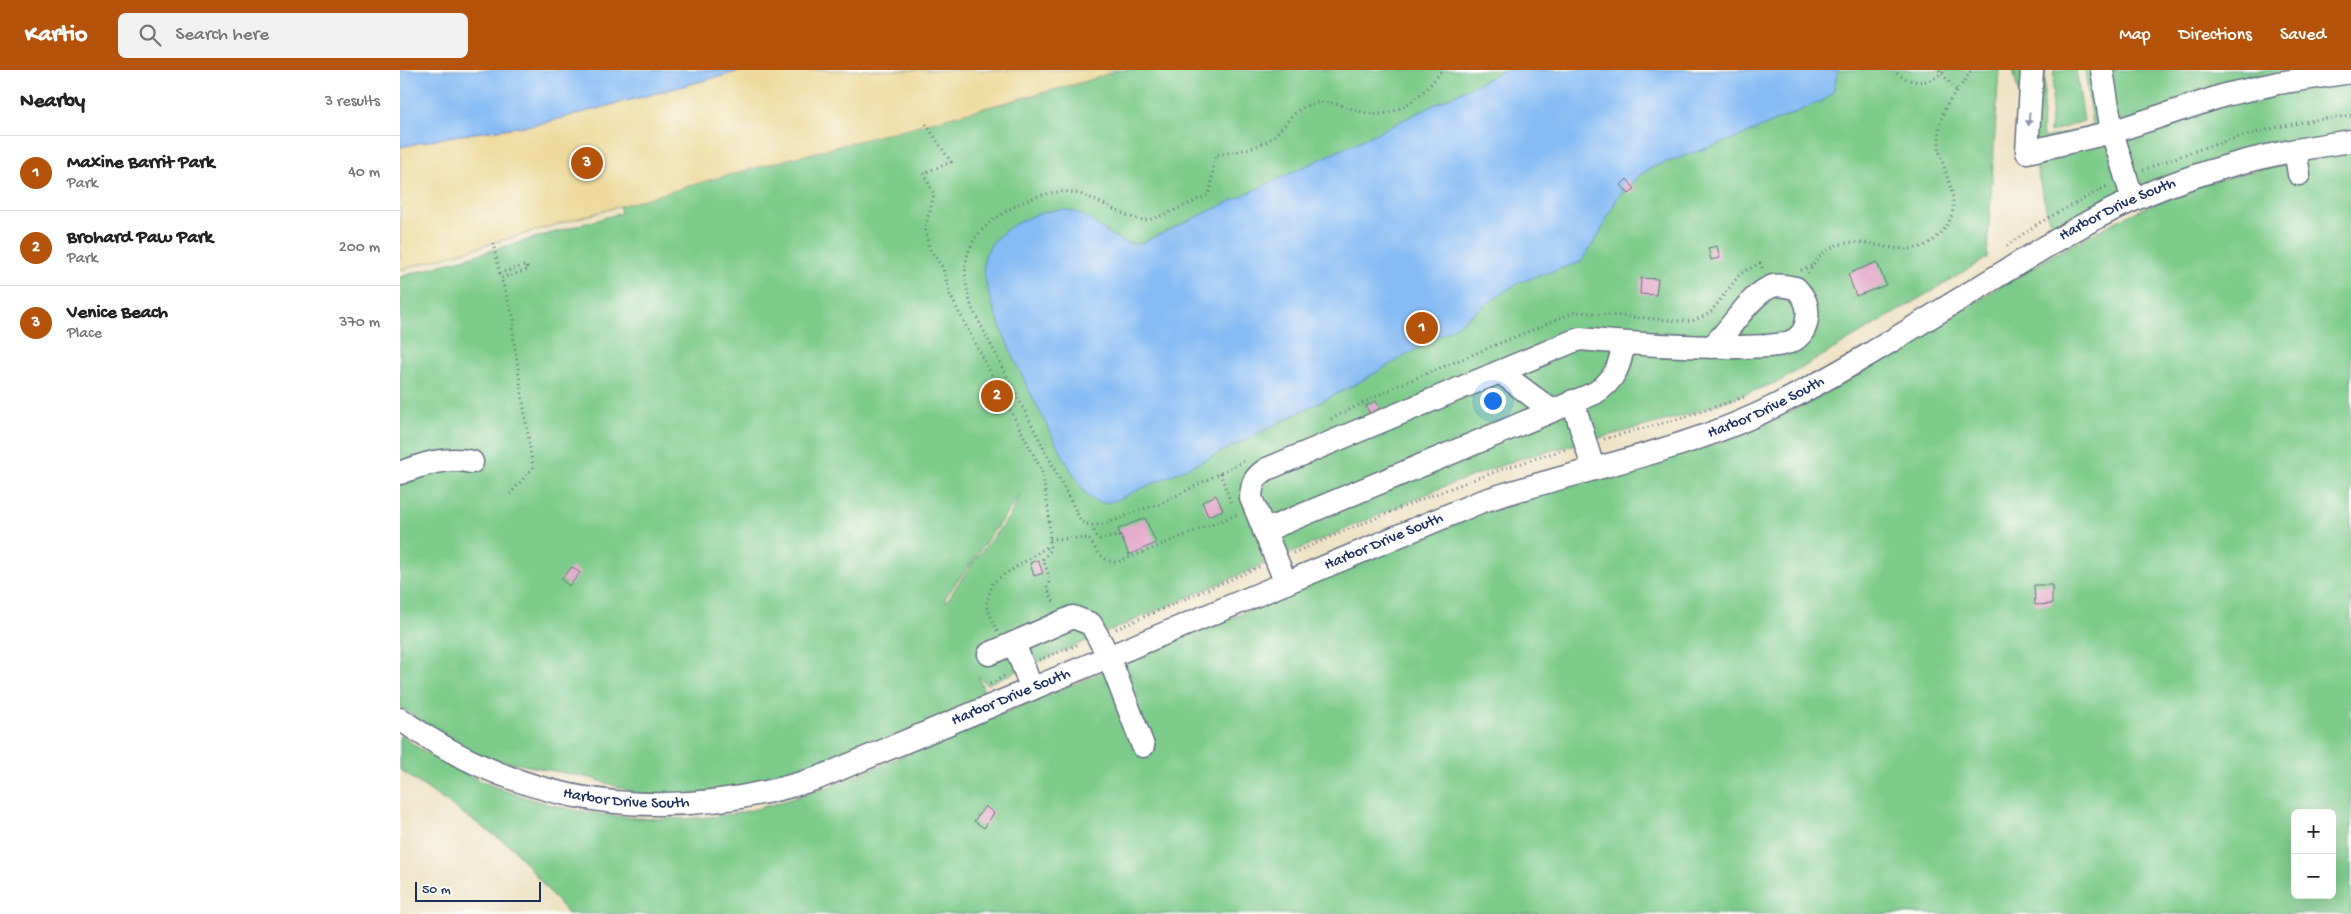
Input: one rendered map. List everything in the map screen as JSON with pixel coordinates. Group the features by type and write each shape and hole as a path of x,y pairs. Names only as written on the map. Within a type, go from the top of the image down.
{"street":[{"path":"2032,70 2027,152 2112,132 2225,95 2278,83 2351,72"},
{"path":"2102,70 2112,132 2133,200"},
{"name":"Harbor Drive South","path":"400,719 423,735 467,760 530,786 579,798 617,803 684,805 717,802 771,792 818,778 1480,502 1693,439 1777,406 1819,383 2079,227 2133,200 2210,170 2295,150 2351,141"},
{"path":"2295,150 2300,174"},
{"path":"1286,583 1251,498 1252,484 1259,474 1267,469 1580,339 1711,347 1772,345 1790,342 1798,338 1804,331 1807,321 1808,305 1797,281 1774,286 1761,292 1722,339 1711,347"},
{"path":"1264,531 1595,393 1607,385 1618,366 1623,343"},
{"path":"1500,372 1551,410"},
{"path":"1573,401 1594,468"},
{"path":"400,473 425,464 458,458 472,462"},
{"path":"1032,689 1024,666 1002,648 1073,617 1091,624 1109,657 1143,746"}],"path":[{"path":"1253,457 1156,506 1141,508 1106,523 1092,526 1081,521 972,308 966,290 965,272 966,257 976,234 1005,211 1029,199 1068,191 1084,195 1137,218 1150,220 1208,195 1211,188 1214,158 1217,155 1266,142 1302,108 1319,102 1331,101 1374,114 1389,112 1424,93 1442,70"},
{"path":"1893,70 1900,76 1917,82 1934,78 1942,71 1956,90"},
{"path":"1797,281 1813,266 1821,255 1837,246 1848,243 1872,243 1897,250 1908,250 1928,243 1943,232 1950,221 1954,196 1940,156 1940,124 1946,105 1971,70"},
{"path":"2142,170 2194,150 2282,128 2351,116"},
{"path":"926,124 951,162 924,173 934,195 925,228 929,248 943,268 950,295 1042,471 1047,498 1050,539 1050,551 1043,559 1050,579 1047,588 1062,622"},
{"path":"2005,248 2037,224 2096,190 2114,183"},
{"path":"493,243 500,273 526,265 528,270 501,278 515,322 512,328 533,468 510,494"},
{"path":"1329,420 1397,386 1575,312 1692,321 1710,313 1740,274 1749,268 1760,263 1765,273"},
{"path":"1797,281 1803,268 1813,266"},
{"path":"984,686 1024,666 1457,485 1520,462 1690,416 1748,395"},
{"path":"1050,539 1088,538 1103,558 1111,562 1118,562 1254,508"},
{"path":"1092,526 1100,540 1121,536"},
{"path":"1002,648 986,605 993,582 1050,545"}],"green space":[{"path":"744,70 987,107 1087,81 1118,70 1999,70 1987,258 1780,381 1687,415 1519,459 1443,487 987,684 978,676 987,698 814,770 716,793 645,796 591,778 492,759 471,752 400,707 400,277 621,213 602,107","holes":["1020,495 1010,516 973,562 946,602 945,598"]},
{"path":"2013,70 2045,70 2042,131 2045,138 2087,128 2092,125 2085,70 2351,70 2351,133 2052,233"},
{"path":"2054,70 2076,70 2084,121 2050,132"},
{"path":"2351,153 2351,914 568,914 513,848 400,770 400,735 434,757 470,776 508,792 548,804 588,812 670,819 710,817 756,809 801,796 831,786 1477,515 1548,492 1700,449 1759,427 1830,391 2031,268 2082,239 2134,213 2208,183 2289,163"}],"sand":[{"path":"744,70 1118,70 1087,81 713,179 400,270 400,147 453,136 539,124"}],"water":[{"path":"400,70 744,70 539,124 453,136 400,147"},
{"path":"1505,70 1838,70 1833,92 1824,100 1739,137 1653,167 1640,175 1618,196 1600,233 1581,262 1520,282 1453,328 1356,384 1205,460 1116,500 1101,502 1094,501 1087,496 1024,380 994,309 986,281 984,261 987,251 993,242 1010,228 1030,217 1040,213 1064,210 1076,212 1087,217 1116,238 1139,244 1383,130"}],"building":[{"path":"1627,179 1635,189 1629,194 1621,185"},
{"path":"1717,246 1720,258 1711,260 1708,248"},
{"path":"1877,262 1886,285 1856,296 1848,274"},
{"path":"1641,278 1658,279 1656,295 1640,294"},
{"path":"1376,401 1380,409 1370,414 1366,406"},
{"path":"1216,495 1223,510 1208,516 1202,502"},
{"path":"1145,518 1156,543 1129,555 1118,529"},
{"path":"1038,560 1043,573 1034,576 1030,563"},
{"path":"572,567 580,573 569,586 561,579"},
{"path":"2034,585 2052,585 2052,604 2035,605"},
{"path":"985,806 994,813 984,828 974,821"}],"place":[{"name":"Venice Beach","path":"587,163"},
{"name":"Maxine Barrit Park","path":"1422,328"},
{"name":"Brohard Paw Park","path":"997,396"}]}
